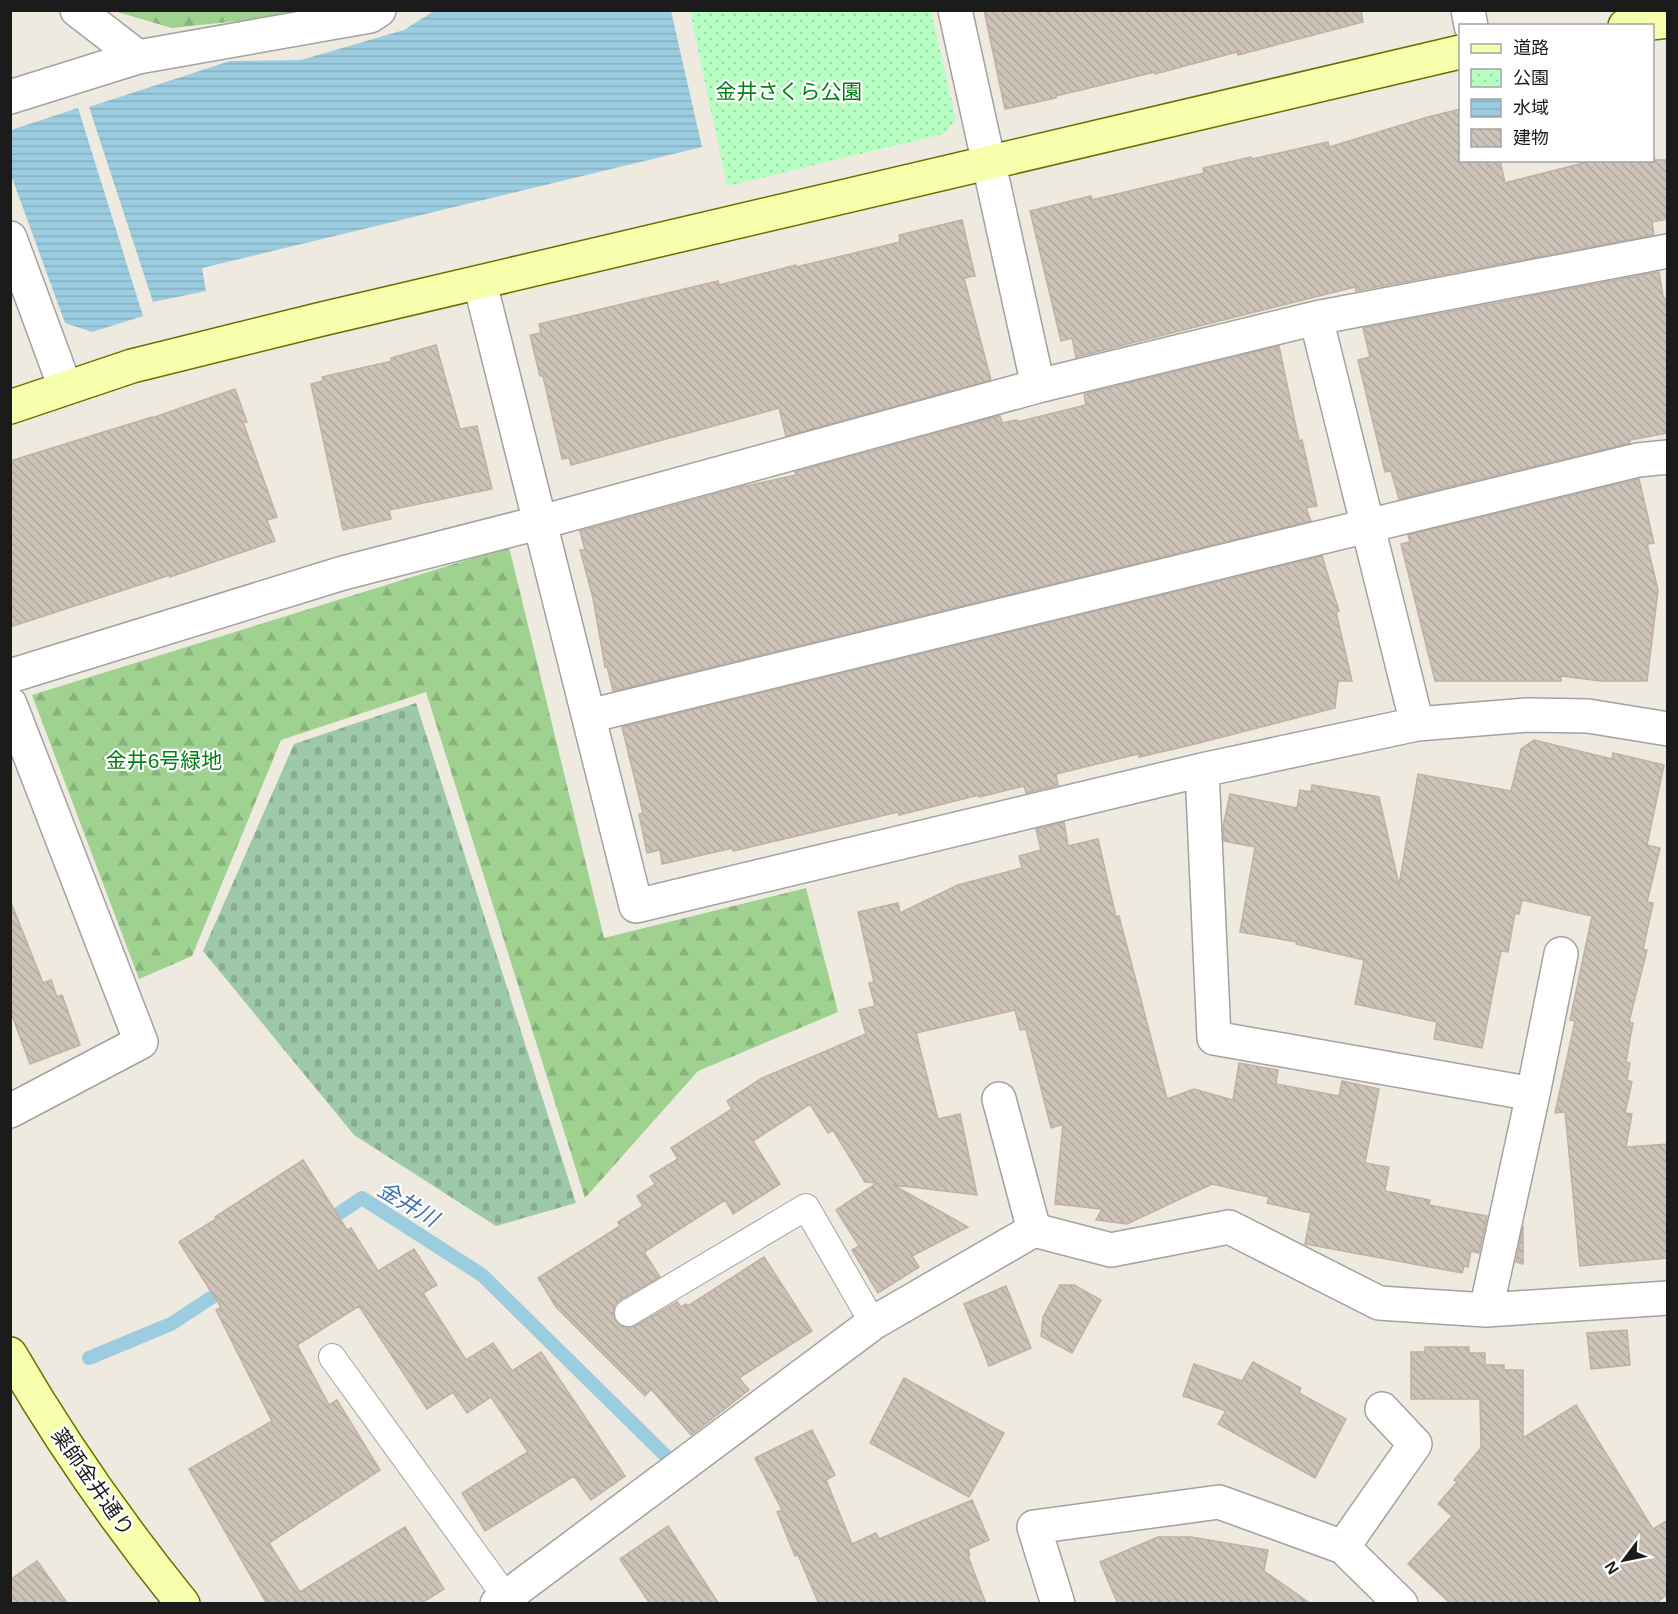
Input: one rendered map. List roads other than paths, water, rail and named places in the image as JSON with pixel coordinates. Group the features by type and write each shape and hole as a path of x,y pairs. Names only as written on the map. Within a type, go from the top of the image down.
{"street":[{"path":"77,10 138,57"},
{"path":"10,97 138,57 370,16 379,10"},
{"path":"955,10 1038,386"},
{"path":"1642,24 1668,21"},
{"path":"10,407 132,366 1459,52"},
{"path":"10,238 65,387"},
{"path":"10,676 343,573 538,523 1038,386 1316,318 1668,251"},
{"path":"480,283 538,523 636,906 1202,770 1417,724 1527,715 1588,716 1668,729"},
{"path":"1316,318 1417,724"},
{"path":"589,716 1638,459 1668,457"},
{"path":"10,704 141,1042 10,1111"},
{"path":"1202,770 1214,1038 1533,1094"},
{"path":"1486,1310 1561,954"},
{"path":"999,1100 1034,1230"},
{"path":"502,1600 873,1323 1034,1230 1111,1250 1228,1227 1379,1303 1486,1310 1668,1298"},
{"name":"薬師金井通り","path":"10,1354 57,1430 144,1555 183,1604"},
{"path":"1343,1547 1415,1444 1382,1409"},
{"path":"1058,1604 1034,1527 1219,1502 1343,1547 1401,1604"}],"lane":[{"path":"628,1313 806,1207 873,1323"},
{"path":"332,1357 502,1600"}],"water":[{"path":"434,11 671,11 702,147 202,268 206,291 153,302 89,107 230,61 301,60 404,30"},
{"path":"78,108 143,316 92,332 65,323 11,175 11,130"}],"waterway":[{"name":"金井川","path":"323,1224 362,1198 482,1275 666,1456"},
{"name":"金井川","path":"89,1358 171,1324 229,1286"}],"park label":[{"name":"金井さくら公園","path":"789,91"},
{"name":"金井6号緑地","path":"164,760"}]}
